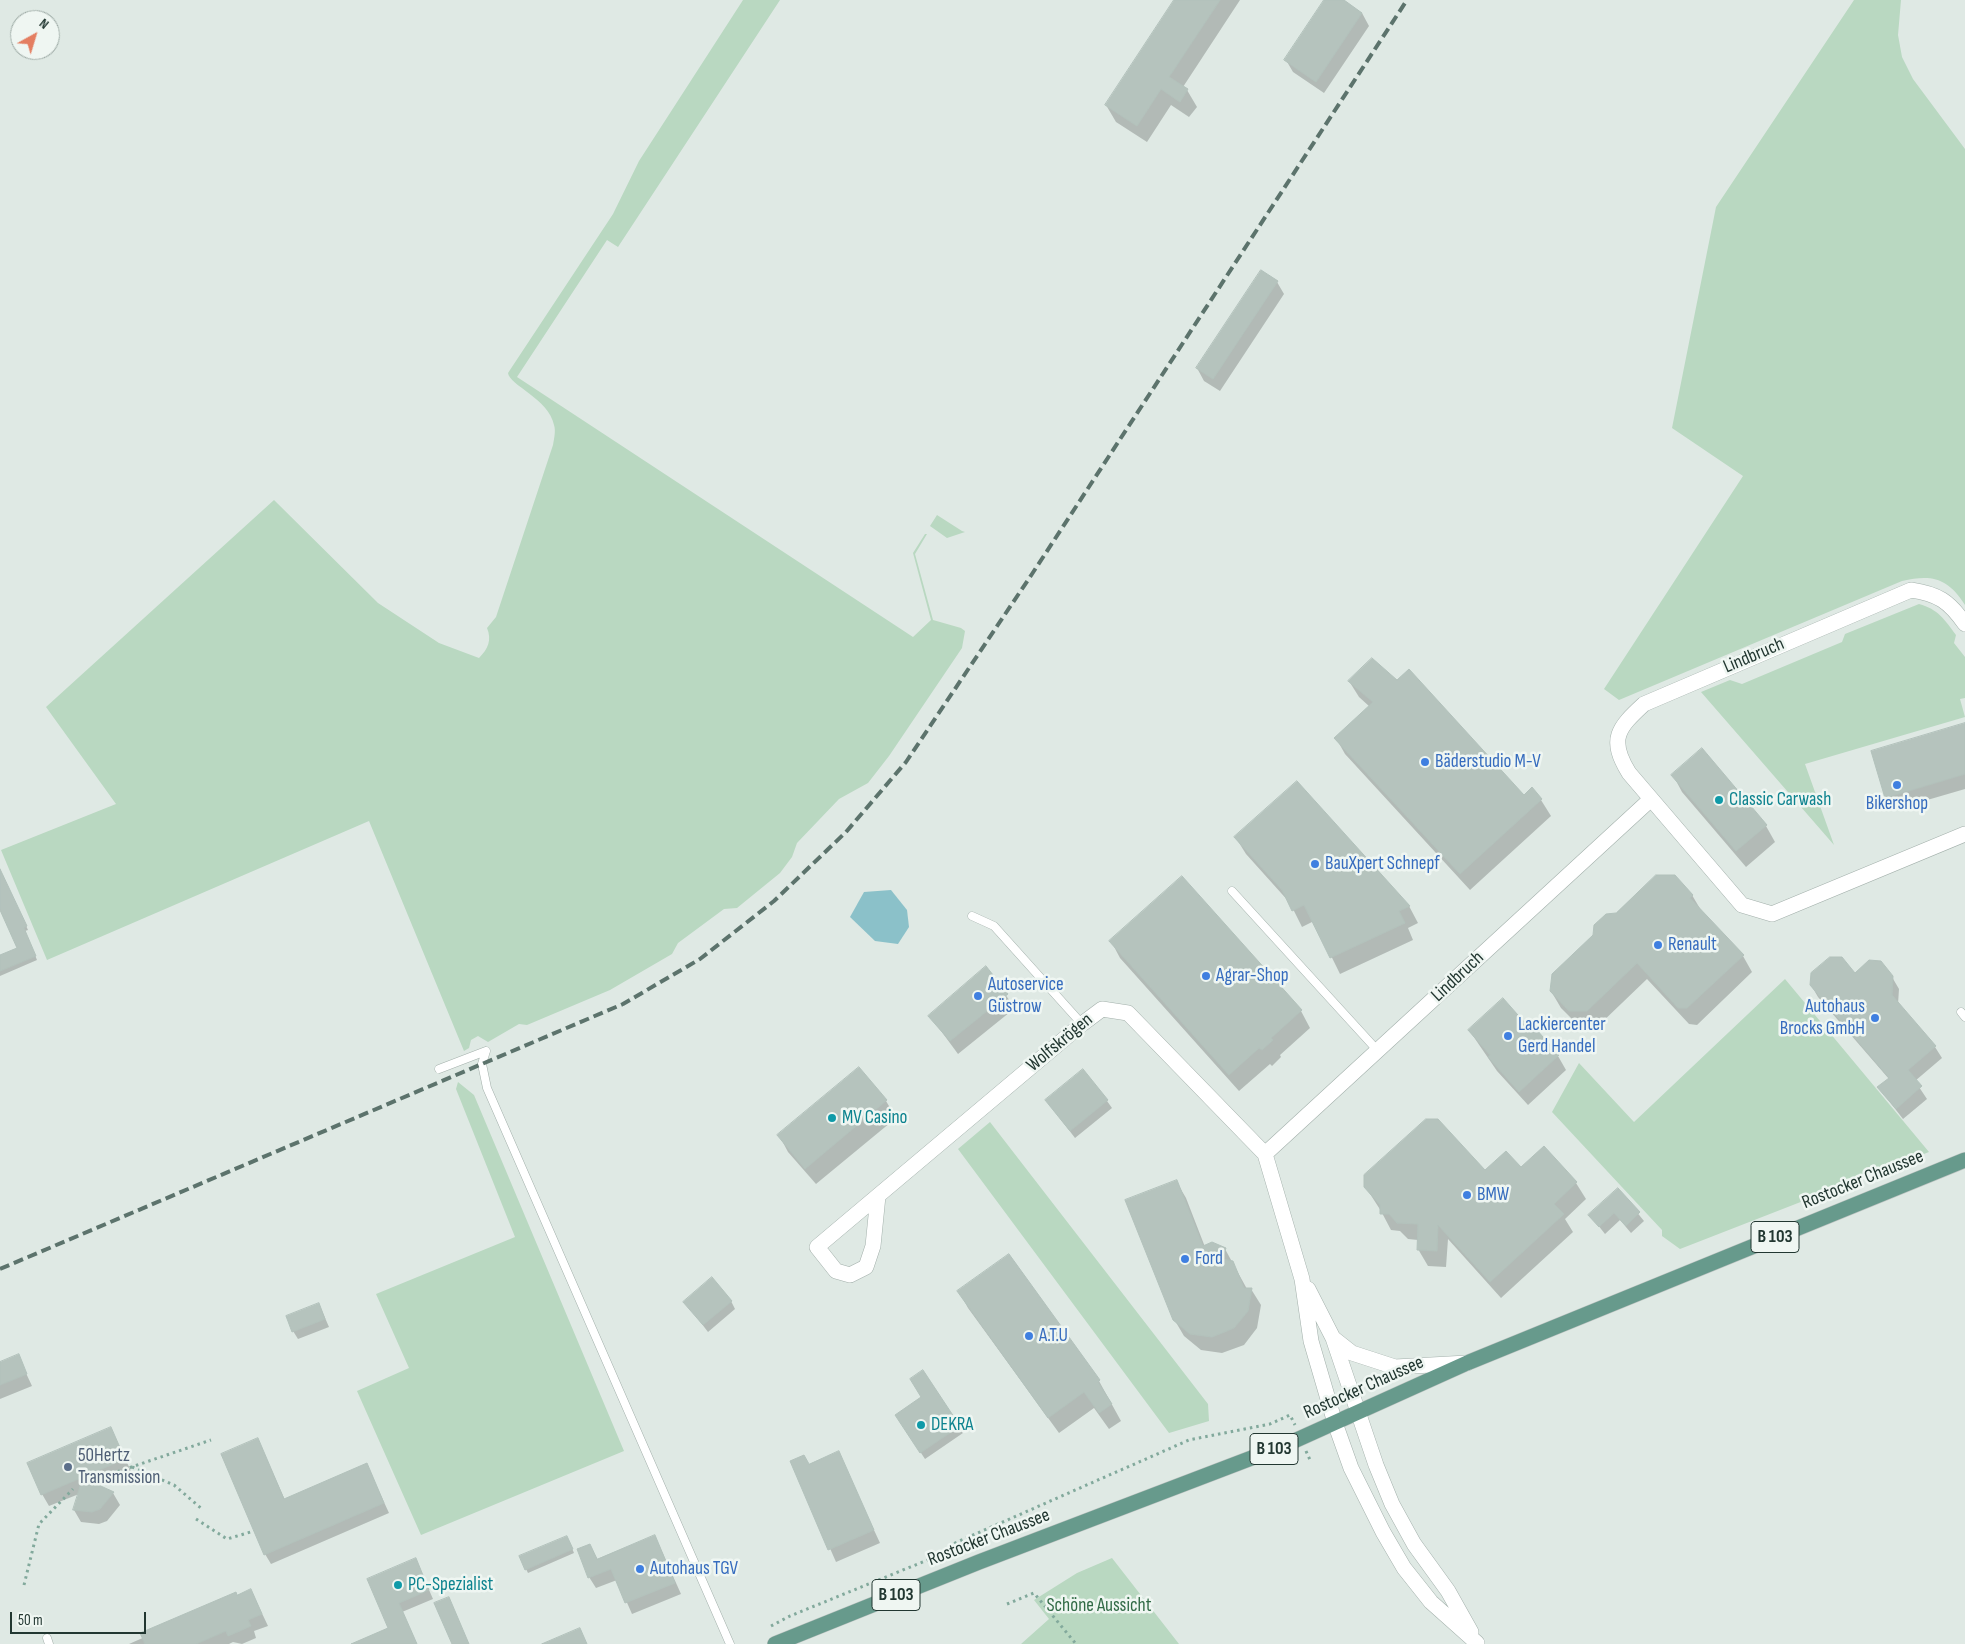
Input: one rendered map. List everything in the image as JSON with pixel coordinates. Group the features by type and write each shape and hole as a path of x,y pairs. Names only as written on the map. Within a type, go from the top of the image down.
{"main road":[{"name":"Rostocker Chaussee","path":"775,1644 970,1565 1283,1446 1467,1363 1965,1160"}],"street":[{"name":"Lindbruch","path":"1965,624 1949,604 1932,593 1911,590 1644,704 1624,722 1616,738 1619,757 1629,773 1742,905 1772,914 1965,834"},
{"name":"Lindbruch","path":"1265,1154 1651,799"},
{"name":"Wolfskrögen","path":"878,1196 873,1246 866,1267 850,1275 836,1271 817,1247 1082,1024 1102,1009 1128,1014 1265,1154 1302,1279 1311,1341 1335,1423 1351,1468 1383,1532 1404,1568 1431,1602 1477,1643"},
{"name":"Wolfskrögen","path":"1302,1279 1333,1338 1376,1465 1392,1504 1414,1544 1448,1591 1477,1643"},
{"name":"Wolfskrögen","path":"1333,1338 1352,1353 1395,1367 1467,1363"}],"lane":[{"path":"1232,891 1378,1051"},
{"path":"972,916 994,926 1082,1024"},
{"path":"440,1069 486,1051 482,1064 488,1088 730,1644"}],"path":[{"path":"769,1627 790,1616 930,1559 955,1543 1189,1440 1270,1424 1290,1415"},
{"path":"100,1478 211,1440"},
{"path":"132,1467 174,1485 202,1509"},
{"path":"24,1585 39,1524 73,1490"},
{"path":"196,1519 227,1539 254,1531"},
{"path":"1007,1604 1034,1593 1076,1644"}],"green space":[{"path":"743,0 780,0 618,247 607,240 517,377 913,637 931,620 913,553 925,534 927,534 915,554 933,620 961,628 965,631 962,648 889,756 868,783 839,799 797,843 792,857 780,873 737,908 724,909 678,943 672,954 610,990 527,1025 519,1024 488,1042 478,1036 471,1040 469,1048 464,1051 369,821 47,960 1,850 116,804 46,707 274,500 378,603 439,643 479,658 485,651 489,640 487,628 496,617 555,435 551,416 545,408 538,400 515,383 508,373 613,214 639,161"},
{"path":"1854,0 1901,0 1898,35 1902,57 1913,79 1965,149 1965,605 1952,589 1938,580 1922,578 1902,581 1619,700 1604,689 1743,476 1672,428 1716,207"},
{"path":"937,515 965,532 947,538 930,526"},
{"path":"1919,604 1936,612 1944,620 1956,635 1954,643 1965,657 1965,698 1960,699 1965,717 1805,764 1834,845 1701,692 1730,680 1742,684 1842,642 1845,634"},
{"path":"1785,979 1929,1152 1680,1249 1662,1236 1662,1230 1552,1112 1579,1063 1634,1122"},
{"path":"458,1082 474,1095 624,1451 421,1535 357,1391 409,1368 376,1294 515,1237 456,1089"},
{"path":"990,1122 1208,1404 1209,1421 1169,1433 958,1149"},
{"name":"Schöne Aussicht","path":"1112,1558 1179,1644 1021,1644 1049,1619 1034,1600 1077,1573"}],"water":[{"path":"891,890 907,910 909,927 898,944 875,941 850,917 864,892"}],"building":[{"path":"1174,0 1220,0 1169,77 1188,89 1180,102 1161,89 1137,126 1105,105"},
{"path":"1324,0 1344,0 1362,13 1316,82 1284,60"},
{"path":"1261,270 1278,281 1213,379 1196,368"},
{"name":"Bäderstudio M-V","path":"1372,658 1397,680 1409,669 1524,795 1532,787 1542,799 1460,874 1334,738 1373,702 1348,681"},
{"path":"1965,723 1965,774 1885,798 1871,751"},
{"name":"Classic Carwash","path":"1702,748 1767,825 1736,851 1671,775"},
{"name":"BauXpert Schnepf","path":"1297,781 1410,906 1399,911 1405,923 1330,958 1304,905 1292,911 1282,890 1234,837"},
{"path":"0,869 27,926 24,928 36,956 0,971 0,955 17,948 0,910"},
{"name":"Renault","path":"1656,875 1675,875 1693,895 1690,898 1744,955 1687,1008 1678,1008 1637,963 1587,1011 1569,1011 1550,991 1552,974 1593,935 1594,925 1606,914 1616,913"},
{"name":"Agrar-Shop","path":"1182,876 1302,1010 1271,1038 1273,1040 1262,1050 1259,1048 1229,1075 1109,941"},
{"name":"Autohaus Brocks GmbH","path":"1830,957 1842,957 1855,973 1869,960 1881,961 1893,976 1892,995 1936,1046 1908,1070 1922,1086 1896,1109 1877,1087 1889,1078 1810,985 1811,973"},
{"name":"Autoservice Güstrow","path":"986,966 1008,994 950,1041 928,1016"},
{"name":"Lackiercenter Gerd Handel","path":"1503,998 1525,1023 1528,1020 1559,1055 1519,1092 1488,1057 1490,1055 1468,1030"},
{"name":"MV Casino","path":"859,1067 887,1100 805,1169 777,1135"},
{"path":"1083,1069 1108,1100 1070,1131 1045,1100"},
{"name":"BMW","path":"1426,1119 1438,1119 1485,1170 1506,1151 1521,1167 1544,1146 1577,1182 1554,1204 1564,1214 1490,1282 1438,1225 1437,1251 1417,1250 1418,1224 1397,1223 1389,1214 1380,1214 1380,1205 1364,1187 1364,1175"},
{"name":"Ford","path":"1177,1180 1203,1246 1212,1242 1226,1248 1222,1259 1233,1261 1244,1288 1252,1288 1248,1311 1234,1328 1212,1337 1190,1334 1173,1320 1125,1200"},
{"path":"1618,1188 1640,1212 1626,1226 1614,1213 1599,1227 1588,1215"},
{"name":"A.T.U","path":"1009,1254 1100,1380 1098,1382 1112,1404 1099,1413 1084,1392 1048,1418 957,1291"},
{"path":"712,1277 732,1301 703,1325 683,1302"},
{"path":"319,1303 325,1319 292,1332 286,1316"},
{"path":"19,1354 27,1374 0,1385 0,1362"},
{"path":"923,1370 960,1426 920,1453 895,1415 921,1397 910,1379"},
{"name":"50Hertz Transmission","path":"111,1427 125,1459 41,1495 27,1463"},
{"path":"258,1438 284,1499 367,1463 384,1503 264,1555 221,1454"},
{"path":"839,1451 874,1530 828,1550 790,1461 804,1455 809,1464"},
{"path":"83,1478 114,1492 100,1509 92,1512 73,1510"},
{"name":"Autohaus TGV","path":"655,1535 675,1583 625,1603 611,1569 588,1578 577,1549 590,1544 597,1559"},
{"path":"567,1536 573,1549 525,1570 519,1556"},
{"name":"PC-Spezialist","path":"416,1558 429,1590 399,1603 417,1644 351,1644 388,1628 367,1579"},
{"path":"251,1589 262,1614 248,1620 251,1626 228,1636 226,1631 196,1644 145,1644 140,1633 236,1592 237,1595"},
{"path":"449,1597 469,1644 452,1644 434,1603"},
{"path":"580,1628 587,1644 542,1644"}],"railway":[{"path":"0,1269 623,1004 700,959 774,901 846,832 906,762 1032,574 1407,0"}],"place":[{"name":"Bäderstudio M-V","path":"1425,762"},
{"name":"Bikershop","path":"1897,785"},
{"name":"Classic Carwash","path":"1719,800"},
{"name":"BauXpert Schnepf","path":"1315,864"},
{"name":"Renault","path":"1658,945"},
{"name":"Agrar-Shop","path":"1206,976"},
{"name":"Autoservice Güstrow","path":"978,996"},
{"name":"Autohaus Brocks GmbH","path":"1875,1018"},
{"name":"Lackiercenter Gerd Handel","path":"1508,1036"},
{"name":"MV Casino","path":"832,1118"},
{"name":"BMW","path":"1467,1195"},
{"name":"Ford","path":"1185,1259"},
{"name":"A.T.U","path":"1029,1336"},
{"name":"DEKRA","path":"921,1425"},
{"name":"50Hertz Transmission","path":"68,1467"},
{"name":"Autohaus TGV","path":"640,1569"},
{"name":"PC-Spezialist","path":"398,1585"}]}
